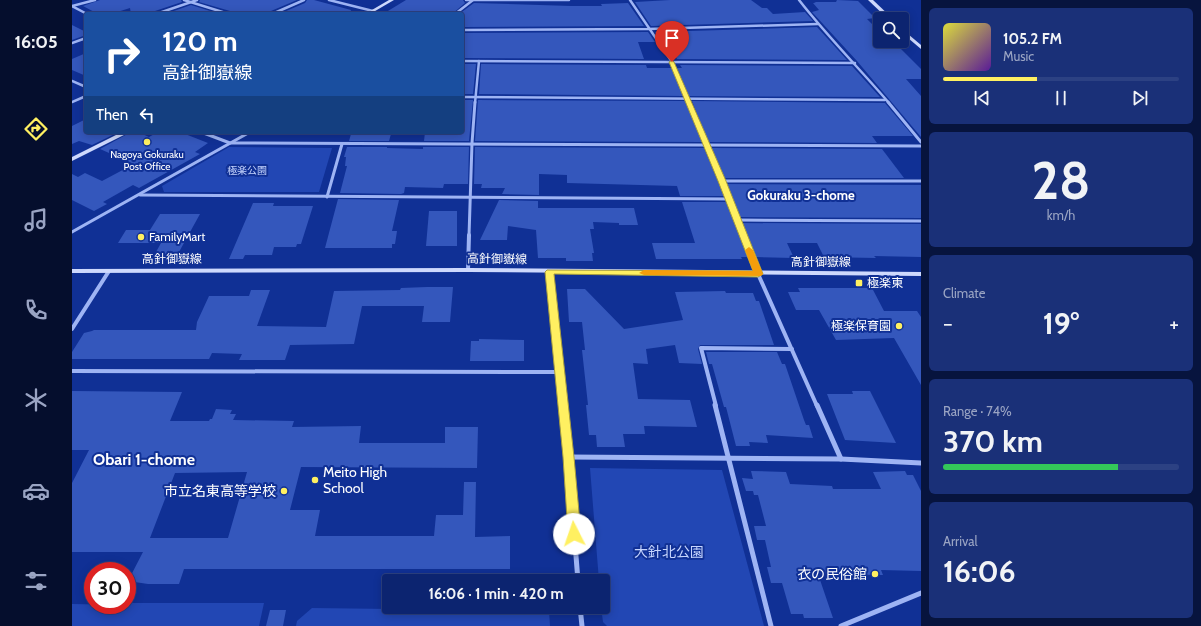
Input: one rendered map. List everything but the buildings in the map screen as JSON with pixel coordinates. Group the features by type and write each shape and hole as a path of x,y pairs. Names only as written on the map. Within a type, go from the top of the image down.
{"street":[{"path":"72,6 95,0"},
{"path":"184,0 223,12"},
{"path":"162,12 197,0"},
{"path":"277,12 304,0"},
{"path":"329,0 373,11 392,0"},
{"path":"466,0 569,0"},
{"path":"457,12 472,0"},
{"path":"630,0 648,29 672,62 738,220 758,274 841,459"},
{"path":"799,0 818,24 855,63 921,142"},
{"path":"870,0 883,12"},
{"path":"72,6 84,12"},
{"path":"464,30 648,29 818,24"},
{"path":"909,37 921,48"},
{"path":"72,43 84,39"},
{"path":"80,40 84,41"},
{"path":"464,61 855,63"},
{"path":"468,270 469,198 479,61"},
{"path":"72,81 84,86"},
{"path":"72,102 84,97"},
{"path":"464,97 885,100"},
{"path":"72,159 123,134"},
{"path":"206,134 230,143 921,146"},
{"path":"72,232 246,134"},
{"path":"327,197 342,144"},
{"path":"722,181 921,181"},
{"path":"140,195 729,199"},
{"path":"738,220 921,221"},
{"name":"高針御嶽線","path":"72,271 468,270 758,274 921,274"},
{"path":"72,329 109,271"},
{"path":"550,272 569,457 577,574"},
{"path":"771,626 701,348 792,349"},
{"path":"72,371 560,372"},
{"path":"569,457 841,459 921,463"},
{"path":"841,626 921,592"},
{"path":"581,614 582,626"}],"green space":[{"name":"極楽公園","path":"229,147 332,148 319,192 164,192 162,186"},
{"name":"大針北公園","path":"590,468 722,470 764,626 607,626 603,622 602,614 610,614 610,574 598,574"},
{"path":"136,603 264,603 259,626 72,626 72,604 84,604 84,614 136,614"},
{"path":"312,608 382,609 382,614 549,614 550,626 296,626 297,621"}],"slow traffic":[{"path":"644,273 758,274 749,250"}],"place":[{"name":"Nagoya Gokuraku Post Office","path":"147,142"},
{"name":"FamilyMart","path":"141,237"},
{"name":"極楽東","path":"859,283"},
{"name":"極楽保育園","path":"899,326"},
{"name":"Meito High School","path":"315,480"},
{"name":"市立名東高等学校","path":"284,491"},
{"name":"衣の民俗館","path":"875,574"}],"district":[{"name":"Gokuraku 3-chome","path":"801,195"},
{"name":"Obari 1-chome","path":"144,459"}],"route":[{"path":"574,534 569,457 550,272 758,274 738,220 672,62"}]}
